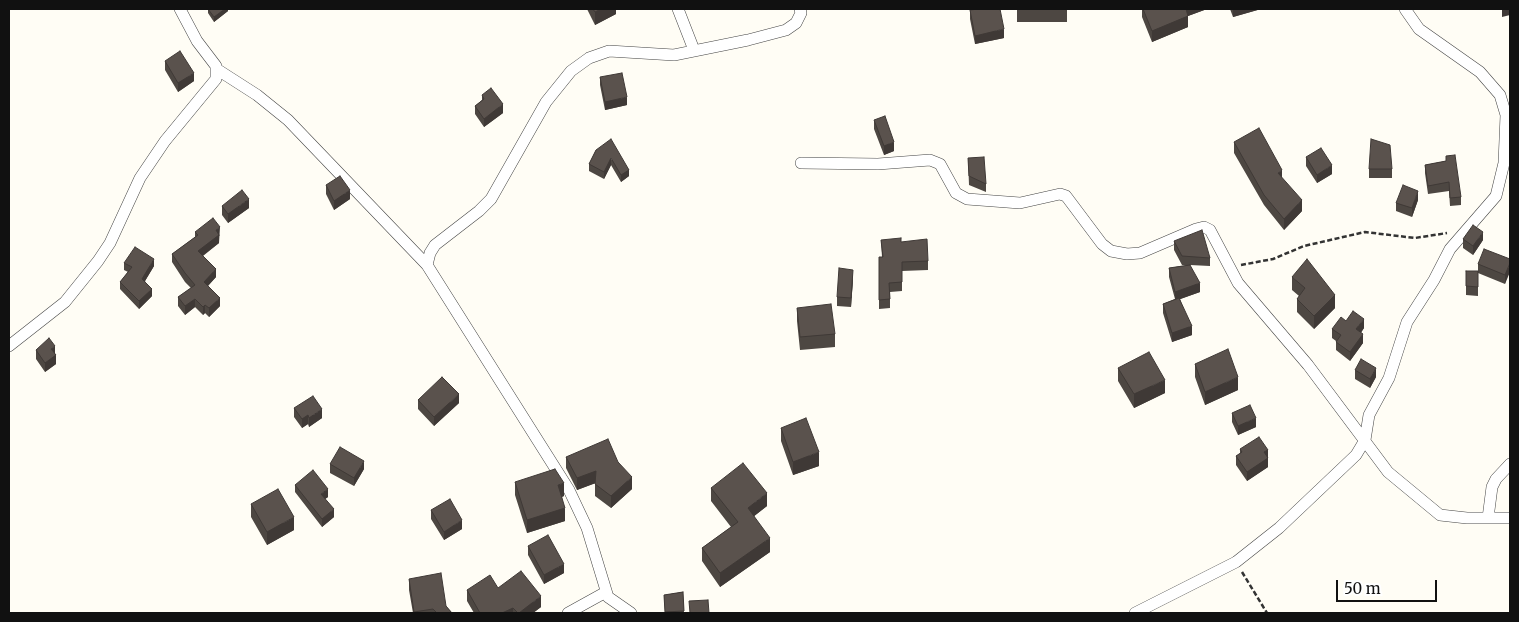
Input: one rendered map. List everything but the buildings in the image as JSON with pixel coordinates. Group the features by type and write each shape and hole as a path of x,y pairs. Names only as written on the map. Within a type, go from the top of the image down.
{"street":[{"path":"180,9 197,41 218,70 257,95 288,120 427,266 569,490 587,528 608,597 631,613"},
{"path":"678,9 694,50"},
{"path":"427,266 435,245 480,211 490,199 539,113 576,66 589,58 609,51 665,56 748,40 786,30 796,23 801,13 800,9"},
{"path":"1135,613 1236,562 1279,528 1356,455 1365,440 1369,415 1389,378 1407,322 1434,280 1450,249 1496,196 1501,181 1507,144 1506,115 1500,95 1490,81 1480,72 1419,29 1405,9"},
{"path":"9,346 65,302 98,261 110,243 140,178 165,141 216,79 218,70"},
{"path":"801,163 878,164 936,161 940,164 956,193 967,199 1020,203 1060,194 1066,196 1102,244 1111,251 1126,254 1140,254 1204,227 1210,230 1238,283 1308,365 1388,472 1440,515 1447,517 1510,518"},
{"path":"1488,518 1492,487 1496,479 1510,464"},
{"path":"568,613 606,592"}],"path":[{"path":"1230,267 1261,262 1304,246 1365,232 1415,238 1464,231"},
{"path":"1236,562 1268,613"}]}
